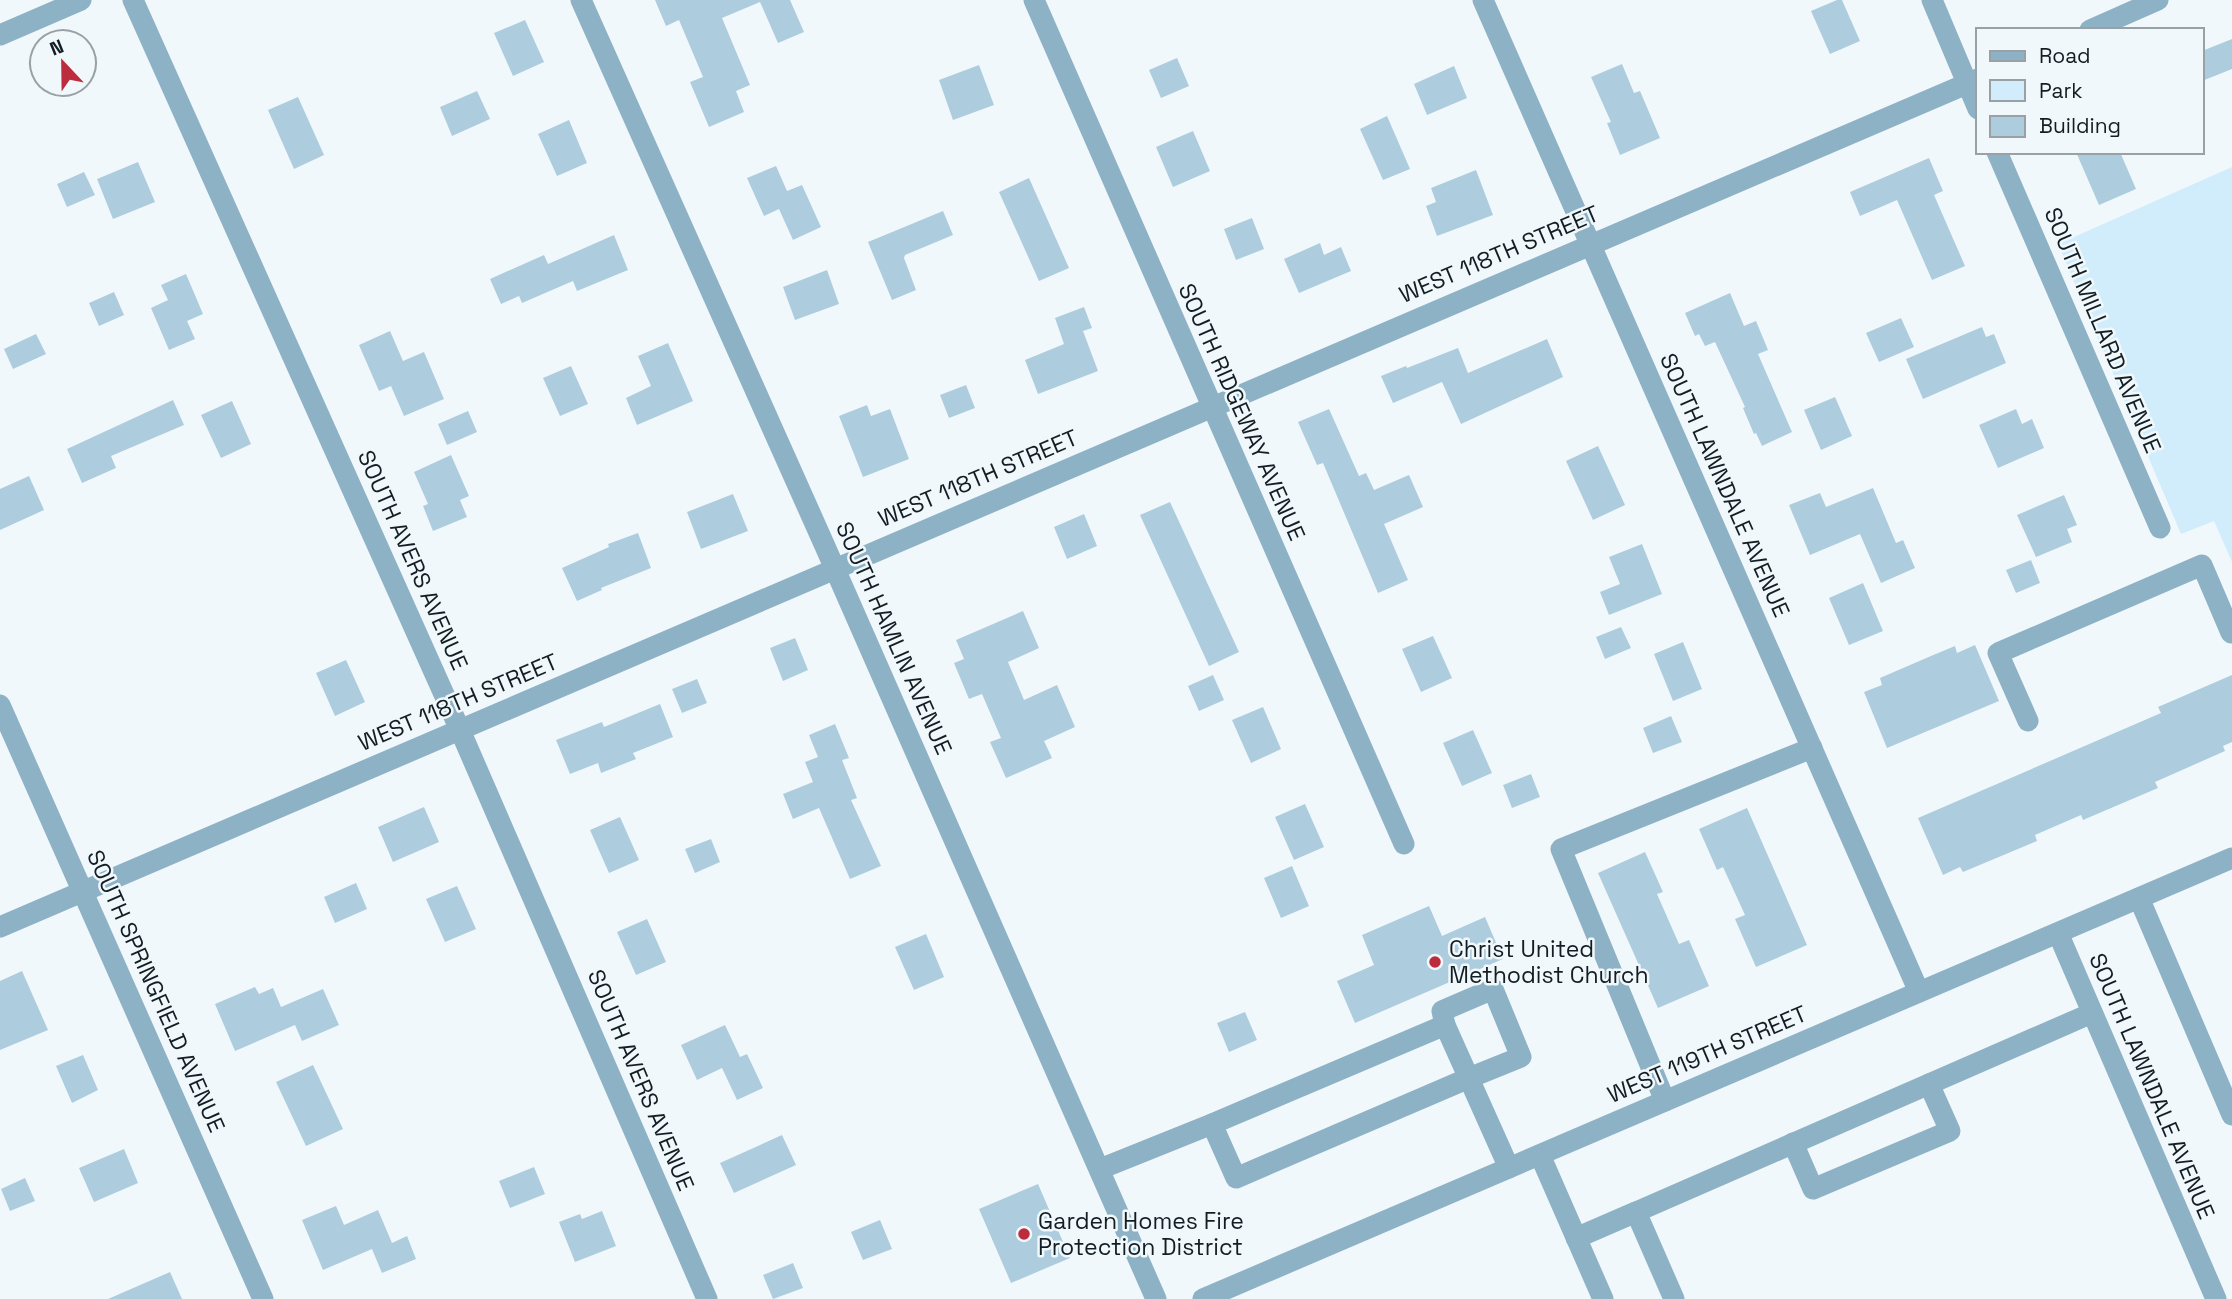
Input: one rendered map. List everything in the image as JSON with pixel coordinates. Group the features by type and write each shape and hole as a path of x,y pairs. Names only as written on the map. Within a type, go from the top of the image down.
{"street":[{"path":"0,34 81,0"},
{"name":"SOUTH AVERS AVENUE","path":"134,0 460,730 707,1299"},
{"name":"SOUTH HAMLIN AVENUE","path":"581,0 1156,1299"},
{"name":"SOUTH RIDGEWAY AVENUE","path":"1034,0 1404,844"},
{"name":"SOUTH LAWNDALE AVENUE","path":"1483,0 1919,992"},
{"path":"1932,0 1973,81"},
{"path":"2095,28 2158,0"},
{"name":"WEST 118TH STREET","path":"0,927 834,567 1973,81"},
{"name":"SOUTH MILLARD AVENUE","path":"1998,154 2160,528"},
{"path":"2028,721 1998,653 2189,570 2202,565 2231,633"},
{"name":"SOUTH SPRINGFIELD AVENUE","path":"0,705 263,1299"},
{"path":"1665,1101 1561,849 1812,748"},
{"name":"WEST 119TH STREET","path":"1203,1299 2232,858"},
{"path":"2138,898 2232,1115"},
{"name":"SOUTH LAWNDALE AVENUE","path":"2058,933 2216,1299"},
{"path":"1212,1124 1236,1178 1469,1078 1521,1057 1493,989 1442,1012 1445,1025 1469,1078 1509,1168"},
{"path":"1576,1238 2091,1013"},
{"path":"1100,1169 1445,1025"},
{"path":"1793,1143 1813,1189 1950,1131 1929,1084"},
{"path":"1540,1155 1603,1299"},
{"path":"1636,1212 1674,1299"}],"green space":[{"path":"2232,167 2232,562 2214,521 2181,534 2058,244"}],"building":[{"path":"655,0 790,0 804,32 778,43 760,2 722,18 750,85 736,91 744,112 709,127 690,82 703,77 679,20 666,26"},
{"path":"1842,0 1860,41 1830,54 1811,11"},
{"path":"525,20 544,62 513,76 494,33"},
{"path":"2232,39 2232,69 2204,80 2204,50"},
{"path":"1177,58 1189,86 1161,98 1149,70"},
{"path":"1622,64 1634,93 1640,91 1660,138 1620,155 1607,123 1611,122 1591,77"},
{"path":"979,65 994,105 953,120 939,80"},
{"path":"1454,66 1467,98 1427,115 1414,84"},
{"path":"477,91 490,119 452,136 440,107"},
{"path":"298,97 324,155 294,169 268,110"},
{"path":"1387,116 1410,169 1383,180 1360,129"},
{"path":"569,120 587,163 557,176 538,134"},
{"path":"1193,131 1210,171 1173,187 1156,147"},
{"path":"2077,154 2121,154 2136,189 2099,205"},
{"path":"1929,158 1943,191 1934,195 1965,266 1932,280 1897,200 1860,216 1850,192"},
{"path":"138,162 155,202 113,219 97,179"},
{"path":"776,166 787,191 802,185 821,227 793,240 779,209 764,216 747,178"},
{"path":"1476,170 1493,215 1437,236 1426,206 1436,202 1431,188"},
{"path":"84,172 95,195 67,207 57,184"},
{"path":"1029,178 1069,268 1039,281 999,192"},
{"path":"943,211 953,235 905,255 916,290 892,300 868,242"},
{"path":"1252,218 1264,249 1236,260 1224,229"},
{"path":"614,235 628,270 577,291 573,281 522,303 519,296 501,304 490,279 544,255 548,264"},
{"path":"1320,243 1324,255 1341,247 1351,271 1299,293 1284,259"},
{"path":"827,270 839,304 795,320 783,287"},
{"path":"186,274 203,314 187,321 195,339 169,350 151,308 168,300 161,285"},
{"path":"114,292 124,315 99,326 89,303"},
{"path":"1730,293 1744,326 1756,321 1768,350 1758,354 1792,432 1762,446 1756,433 1754,434 1743,408 1745,407 1715,342 1705,346 1699,334 1695,336 1685,313"},
{"path":"1084,307 1092,328 1083,331 1098,371 1038,394 1025,360 1064,344 1055,318"},
{"path":"1901,318 1914,347 1879,362 1866,333"},
{"path":"1982,327 1986,337 1994,334 2006,363 1923,399 1906,359"},
{"path":"390,331 403,361 424,352 444,399 404,416 391,386 379,391 359,345"},
{"path":"36,334 46,354 13,369 4,349"},
{"path":"1547,339 1563,377 1461,424 1442,382 1393,403 1381,376 1458,348 1468,373"},
{"path":"668,343 693,401 637,425 626,398 651,386 638,356"},
{"path":"571,366 588,404 560,416 543,378"},
{"path":"966,385 975,408 949,418 940,395"},
{"path":"1835,397 1852,436 1821,450 1804,410"},
{"path":"173,400 184,425 111,456 116,468 82,483 67,449"},
{"path":"232,401 251,444 221,458 201,415"},
{"path":"867,405 871,416 890,409 909,459 863,477 839,416"},
{"path":"1329,409 1359,476 1366,473 1374,490 1409,475 1423,507 1384,524 1408,580 1378,593 1323,463 1317,465 1298,422"},
{"path":"2016,409 2022,424 2032,419 2044,448 1998,468 1979,425"},
{"path":"468,411 477,432 447,445 438,424"},
{"path":"1598,446 1625,505 1593,520 1566,461"},
{"path":"451,455 469,496 460,500 467,517 433,531 423,506 428,504 414,472"},
{"path":"29,476 44,510 0,530 0,489"},
{"path":"1873,488 1896,543 1903,540 1915,568 1881,583 1860,534 1810,555 1789,505 1820,493 1826,507"},
{"path":"733,494 748,531 701,549 687,512"},
{"path":"2064,495 2077,525 2067,529 2072,542 2036,557 2017,515"},
{"path":"1170,502 1239,652 1209,666 1140,515"},
{"path":"1084,514 1097,546 1067,559 1054,527"},
{"path":"638,533 651,568 577,601 562,568 609,547 608,544"},
{"path":"1642,544 1662,594 1609,615 1600,592 1620,584 1609,557"},
{"path":"2031,560 2040,583 2016,593 2006,570"},
{"path":"1863,583 1883,631 1849,645 1829,598"},
{"path":"1023,611 1039,648 1008,662 1024,700 1057,685 1075,727 1044,741 1052,758 1006,778 990,742 1001,738 982,694 969,699 954,663 964,659 956,640"},
{"path":"1621,627 1631,648 1605,659 1596,637"},
{"path":"1433,636 1452,678 1421,692 1402,649"},
{"path":"795,638 808,670 783,681 770,648"},
{"path":"1683,642 1702,689 1673,701 1654,654"},
{"path":"1975,645 1999,701 1887,748 1864,692 1882,685 1880,678 1931,656 1955,646 1957,653"},
{"path":"346,660 365,702 335,716 316,673"},
{"path":"1213,675 1224,700 1199,711 1188,686"},
{"path":"2232,675 2232,742 2223,746 2225,751 2155,782 2158,788 2083,820 2081,815 2035,835 2037,841 1963,872 1960,867 1943,875 1918,818 2161,713 2158,707"},
{"path":"697,679 707,703 682,713 672,689"},
{"path":"660,704 673,737 633,753 636,759 601,773 598,763 570,774 556,740 602,722 604,727"},
{"path":"1263,707 1281,749 1251,763 1232,720"},
{"path":"1671,716 1682,742 1653,753 1643,728"},
{"path":"835,724 849,758 842,760 857,798 851,800 881,866 850,879 819,808 793,819 783,794 813,782 805,762 818,757 809,735"},
{"path":"1473,730 1492,773 1462,786 1443,743"},
{"path":"1531,774 1540,797 1512,808 1503,785"},
{"path":"1305,804 1324,847 1294,860 1275,817"},
{"path":"424,807 439,842 393,862 378,827"},
{"path":"1747,808 1807,945 1756,967 1735,919 1745,915 1723,867 1717,870 1699,829"},
{"path":"620,817 639,860 609,873 590,830"},
{"path":"711,839 720,862 695,873 685,849"},
{"path":"1645,852 1663,892 1657,894 1679,944 1689,940 1709,986 1658,1008 1598,873"},
{"path":"1292,866 1309,906 1281,918 1264,878"},
{"path":"356,883 367,909 335,923 324,897"},
{"path":"457,886 476,929 445,942 426,899"},
{"name":"Christ United Methodist Church","path":"1429,906 1442,936 1485,917 1503,959 1355,1023 1337,981 1374,965 1362,935"},
{"path":"647,919 666,962 636,975 617,932"},
{"path":"926,934 944,977 914,990 895,947"},
{"path":"22,971 48,1030 0,1050 0,981"},
{"path":"255,987 259,994 273,988 281,1007 323,989 339,1025 302,1041 295,1025 235,1051 215,1004"},
{"path":"1245,1012 1257,1040 1229,1052 1217,1023"},
{"path":"725,1025 740,1057 747,1054 763,1088 737,1100 722,1068 697,1080 681,1045"},
{"path":"83,1055 98,1090 72,1103 56,1066"},
{"path":"313,1065 343,1129 306,1146 276,1082"},
{"path":"782,1135 796,1165 734,1193 720,1163"},
{"path":"124,1149 138,1183 94,1202 79,1168"},
{"path":"534,1167 545,1194 510,1208 499,1181"},
{"path":"25,1178 35,1201 10,1211 1,1189"},
{"name":"Garden Homes Fire Protection District","path":"1038,1184 1070,1258 1011,1283 979,1209"},
{"path":"336,1206 344,1225 378,1210 392,1243 407,1236 416,1259 382,1273 372,1249 323,1270 302,1220"},
{"path":"602,1211 616,1246 575,1262 559,1222 580,1214 582,1219"},
{"path":"880,1220 892,1249 863,1260 851,1232"},
{"path":"793,1263 803,1288 773,1299 763,1275"},
{"path":"170,1272 182,1299 108,1299"}],"place":[{"name":"Christ United Methodist Church","path":"1435,962"},
{"name":"Garden Homes Fire Protection District","path":"1024,1234"}]}
